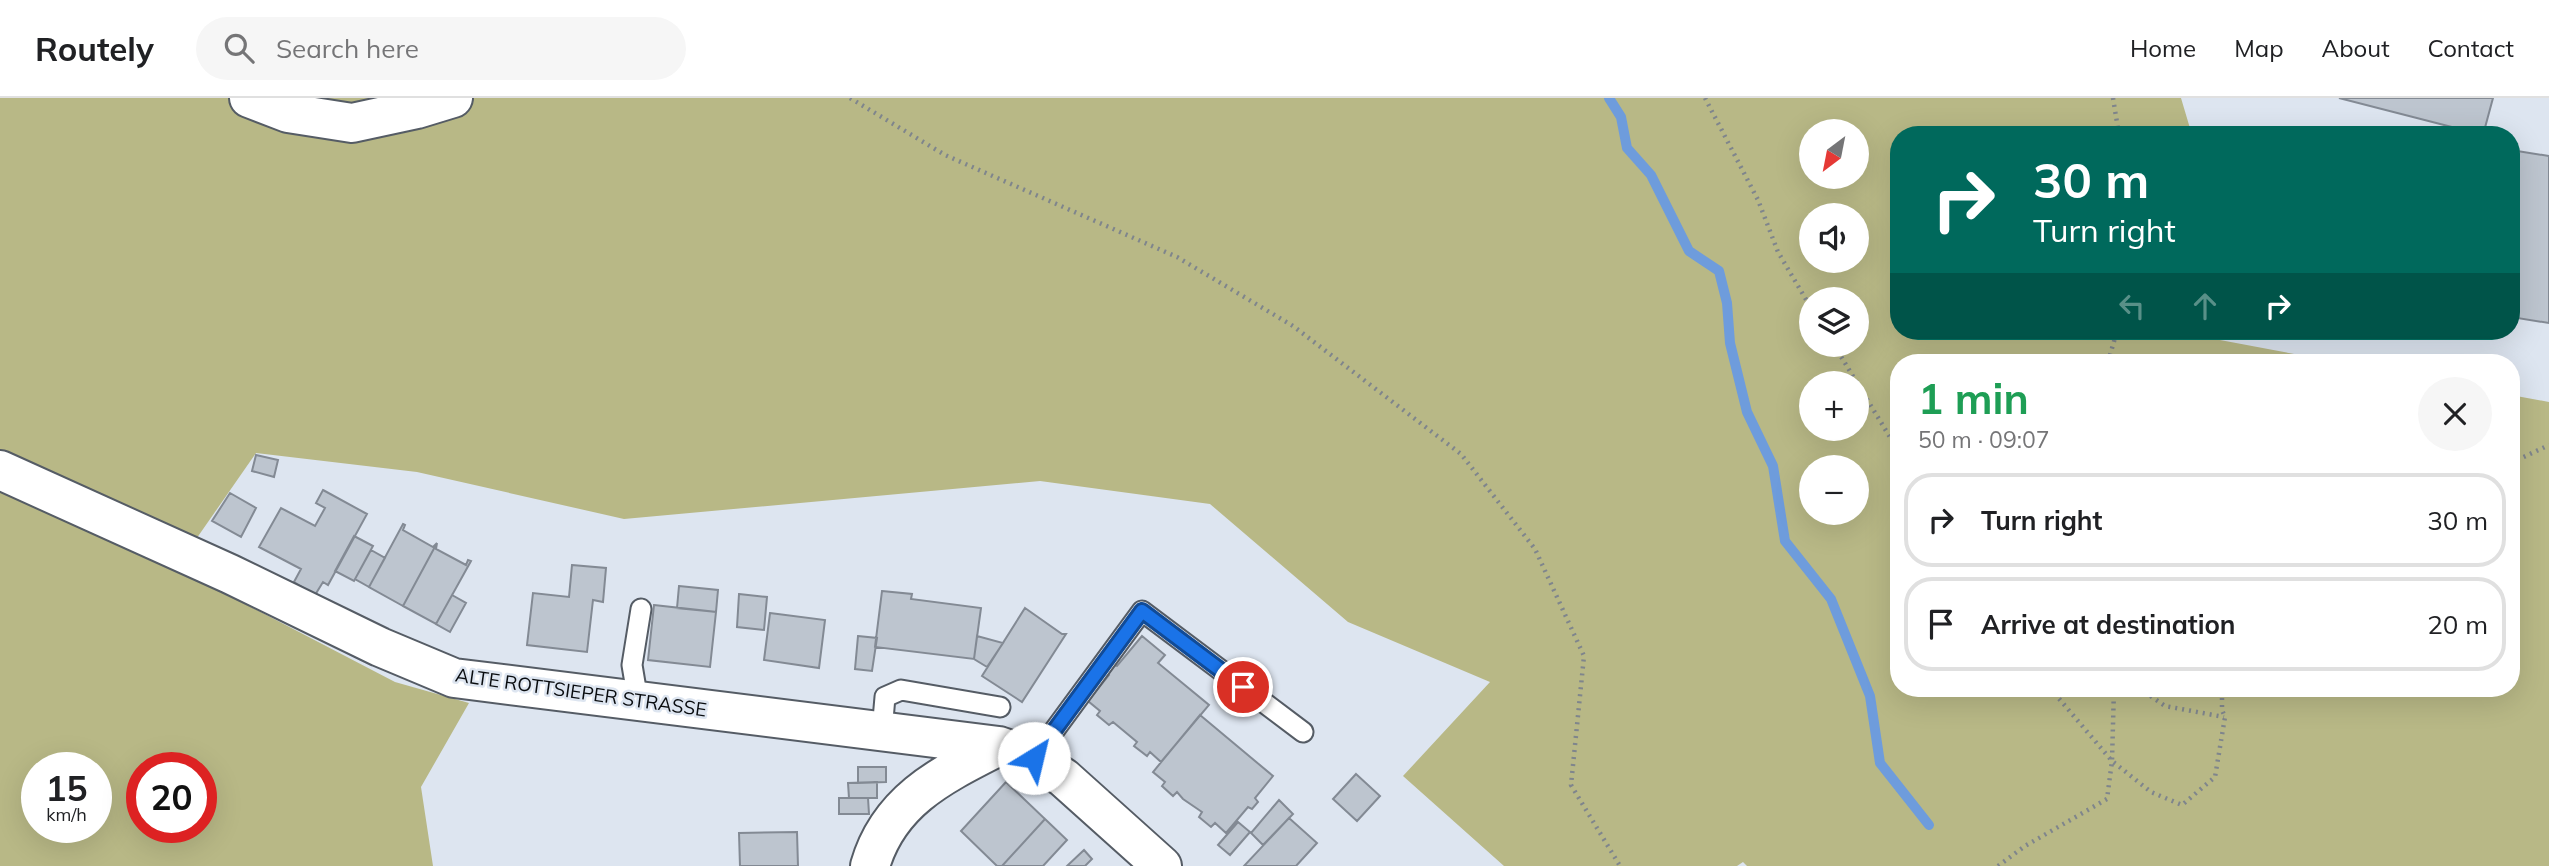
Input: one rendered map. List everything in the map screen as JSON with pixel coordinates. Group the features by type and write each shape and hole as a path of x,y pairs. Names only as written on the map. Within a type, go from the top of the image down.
{"street":[{"path":"249,98 288,113 352,123 418,109 453,98"},
{"name":"ALTE ROTTSIEPER STRASSE","path":"0,470 230,574 380,647 454,678 999,746 1034,758 1064,778 1162,866"},
{"path":"870,866 875,848 897,812 937,777 999,746"}],"lane":[{"path":"638,701 632,666 641,609"},
{"path":"1034,758 1142,611 1303,732"},
{"path":"883,731 885,697 901,690 1000,707"}],"path":[{"path":"850,98 945,155 1177,257 1293,326 1461,454 1535,550 1584,656 1571,785 1620,866"},
{"path":"1705,98 1758,200 1777,252 1799,288"},
{"path":"2113,98 2118,126"},
{"path":"1841,357 1890,437"},
{"path":"2520,459 2549,445"},
{"path":"2058,697 2112,761 2151,792 2182,805 2215,777 2225,717 2222,697"},
{"path":"1998,866 2025,846 2107,799 2112,761 2114,697"},
{"path":"2152,697 2165,706 2225,717"}],"green space":[{"path":"0,98 2181,98 2189,126 1890,126 1890,340 2220,340 2294,354 1890,354 1890,697 2520,697 2520,397 2549,402 2549,866 1747,866 1743,862 1737,866 1504,866 1403,776 1490,682 1348,622 1210,504 1040,481 624,519 417,472 256,453 176,568 395,682 469,703 421,787 433,866 0,866"}],"building":[{"path":"2339,98 2493,98 2485,126 2448,126"},
{"path":"2520,151 2549,156 2549,323 2520,318"},
{"path":"256,455 278,460 274,477 252,471"},
{"path":"323,490 367,514 328,585 323,582 315,595 294,582 301,569 259,547 281,508 315,526 325,508 316,503"},
{"path":"230,493 256,508 241,537 212,521"},
{"path":"403,524 403,530 433,547 437,543 403,606 369,587"},
{"path":"354,536 373,546 354,581 335,571"},
{"path":"437,543 436,549 466,565 468,560 471,561 436,624 403,606"},
{"path":"371,550 385,558 369,587 355,579"},
{"path":"572,565 606,568 603,602 593,600 587,652 527,645 533,593 569,597"},
{"path":"679,586 718,590 716,612 677,608"},
{"path":"882,591 912,594 911,599 981,608 974,659 875,647"},
{"path":"739,594 767,597 764,630 737,627"},
{"path":"452,595 466,603 450,632 436,624"},
{"path":"654,605 716,612 710,667 648,660"},
{"path":"1025,608 1062,634 1066,634 1022,702 982,676"},
{"path":"770,613 825,620 819,668 764,660"},
{"path":"858,636 877,638 872,671 855,669"},
{"path":"977,636 1003,643 987,667 974,659"},
{"path":"1142,636 1165,655 1158,663 1209,705 1161,762 1150,752 1147,756 1134,746 1137,742 1113,722 1109,725 1097,715 1100,711 1088,701 1109,675 1107,672 1113,665 1117,666"},
{"path":"1200,715 1273,776 1255,798 1258,802 1252,809 1248,807 1226,833 1215,823 1211,827 1199,817 1202,812 1177,792 1173,796 1162,786 1165,782 1153,772"},
{"path":"858,767 886,767 886,782 858,783"},
{"path":"1356,774 1380,796 1357,821 1333,799"},
{"path":"877,782 877,798 849,798 848,783"},
{"path":"1006,782 1045,819 1002,866 997,866 961,831"},
{"path":"839,798 868,798 869,814 839,814"},
{"path":"1279,800 1293,814 1263,845 1251,833"},
{"path":"1289,818 1317,843 1296,866 1244,866"},
{"path":"1045,819 1067,840 1043,866 1002,866"},
{"path":"1238,822 1250,832 1230,855 1218,845"},
{"path":"797,832 798,866 740,866 739,833"},
{"path":"1084,850 1092,859 1085,866 1067,866"}],"waterway":[{"path":"1609,98 1621,117 1627,148 1651,175 1689,251 1719,271 1727,303 1730,343 1747,412 1773,466 1785,541 1831,599 1870,696 1880,763 1929,825"}],"route":[{"path":"1034,758 1142,611 1243,687"}]}
